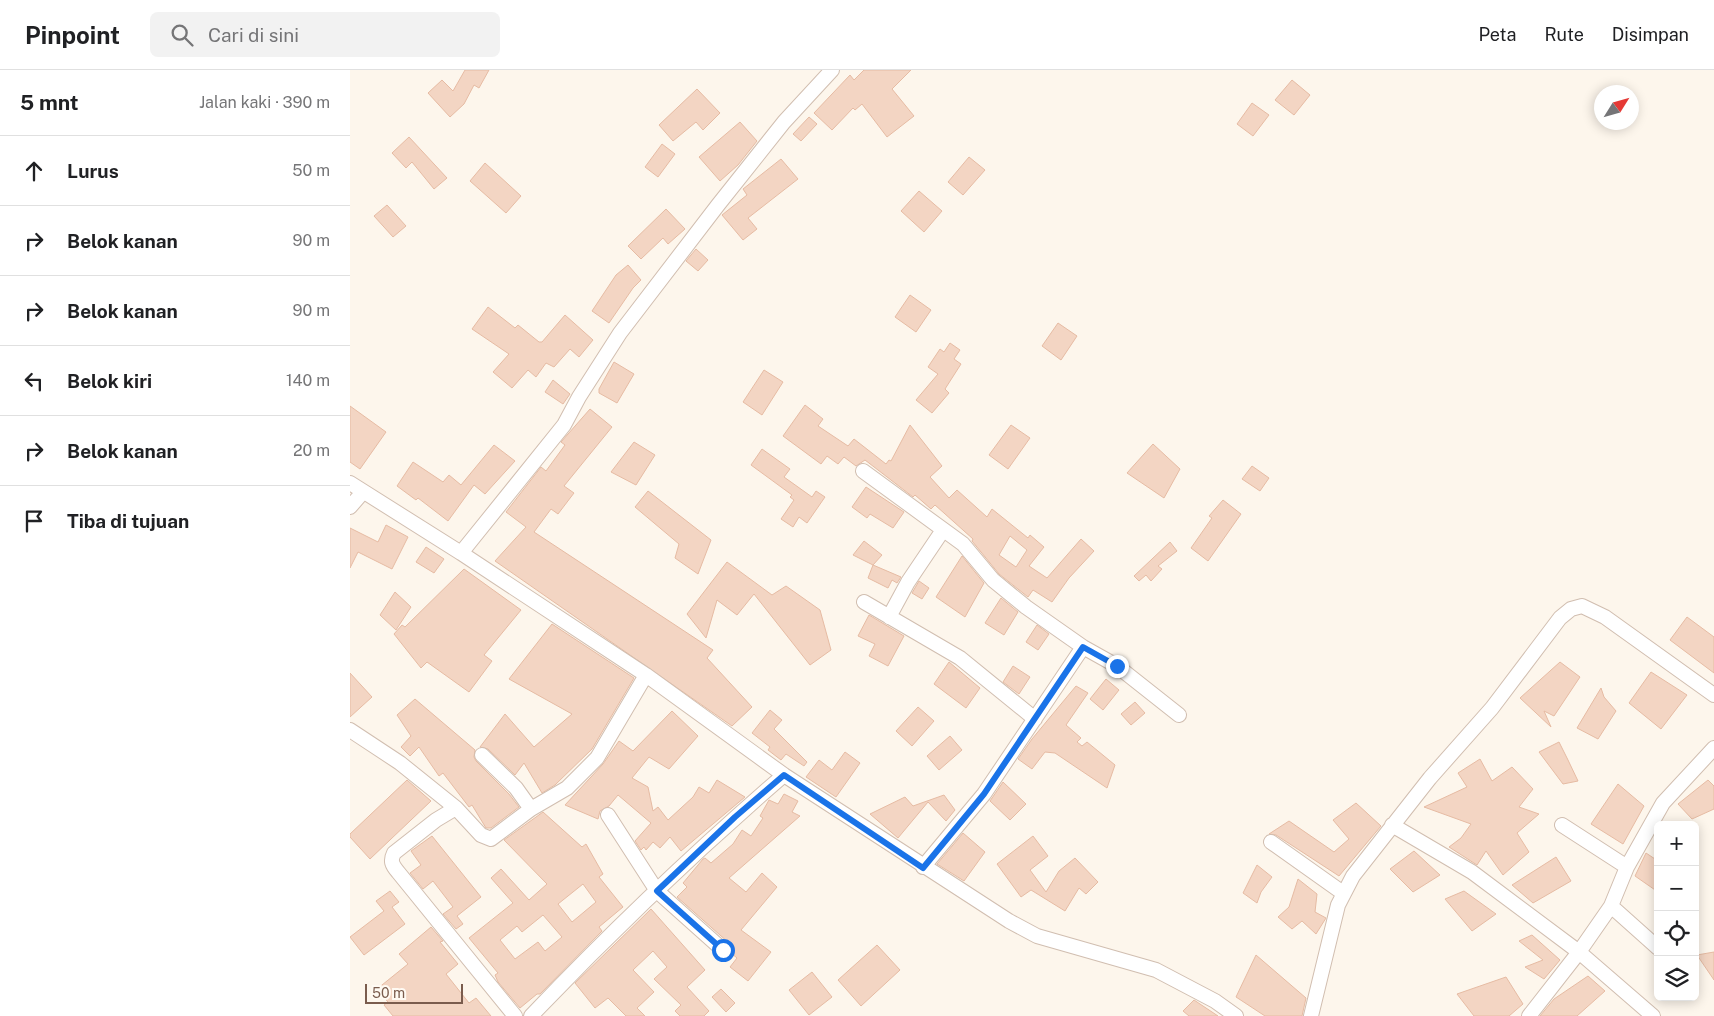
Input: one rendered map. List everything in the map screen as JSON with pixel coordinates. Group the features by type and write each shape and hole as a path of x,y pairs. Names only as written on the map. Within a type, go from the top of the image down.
{"street":[{"path":"461,553 564,425 579,397 620,333 718,205 784,122 832,70"},
{"path":"864,471 963,544 993,580 1026,607 1083,647 1117,666 1179,715"},
{"path":"350,483 461,553 646,675 784,775 923,868 1008,921 1038,936 1156,970 1215,1001 1236,1016"},
{"path":"350,507 363,492"},
{"path":"888,617 908,582 943,530"},
{"path":"864,602 960,658 1035,719"},
{"path":"1311,1016 1336,914 1343,893 1352,876 1392,825 1492,708 1560,618 1571,609 1582,606 1605,617 1714,695"},
{"path":"923,868 984,794 1083,647"},
{"path":"350,730 400,763 456,808 481,835 490,839 531,809 567,788 597,758 646,675"},
{"path":"1529,1016 1579,952 1611,906 1627,867 1663,803 1714,748"},
{"path":"482,754 516,788 531,809"},
{"path":"531,1016 657,891 735,817 784,775"},
{"path":"456,808 436,820 394,853 391,859 392,865 515,1016"},
{"path":"608,815 657,891 723,950"},
{"path":"1392,825 1472,872 1579,952 1653,1016"},
{"path":"1562,825 1627,867"},
{"path":"1271,842 1343,893"},
{"path":"1611,906 1654,944"}],"building":[{"path":"465,70 489,70 479,88 474,85 464,104 450,117 428,93 442,80 453,91"},
{"path":"864,70 911,70 892,89 914,116 887,137 862,104 855,110 853,108 832,130 814,113 850,75 854,80"},
{"path":"1292,80 1310,95 1294,115 1275,100"},
{"path":"697,89 720,113 703,130 696,122 673,141 659,125"},
{"path":"1252,103 1269,115 1253,136 1237,124"},
{"path":"809,117 817,124 801,141 793,134"},
{"path":"740,122 757,141 738,165 720,181 699,157"},
{"path":"409,137 447,178 434,189 412,162 406,168 392,153"},
{"path":"662,144 675,154 658,177 645,167"},
{"path":"969,157 985,170 963,195 948,182"},
{"path":"781,159 798,179 748,218 757,229 743,240 722,215 747,195 743,189"},
{"path":"485,163 521,196 506,213 470,181"},
{"path":"919,191 942,211 924,232 901,211"},
{"path":"387,205 406,226 393,237 374,216"},
{"path":"666,209 685,229 668,244 663,238 641,259 628,246"},
{"path":"696,249 708,260 698,271 686,261"},
{"path":"628,265 641,280 633,288 609,323 592,311 616,275"},
{"path":"910,295 931,310 916,332 895,317"},
{"path":"488,307 515,328 518,325 539,342 542,342 565,315 593,340 579,357 570,349 554,367 546,363 536,377 528,370 512,388 493,372 509,354 472,329"},
{"path":"1058,323 1077,336 1061,360 1042,346"},
{"path":"950,343 960,350 954,359 961,364 945,389 949,393 932,413 916,400 938,374 928,367 940,349 944,352"},
{"path":"614,362 634,374 617,403 599,393 599,389"},
{"path":"764,370 783,382 762,415 743,402"},
{"path":"553,380 570,394 563,404 545,392"},
{"path":"805,405 823,419 818,426 848,446 854,439 886,464 889,460 891,461 910,425 942,466 930,477 949,498 957,490 987,517 992,509 1028,538 1030,535 1044,547 1029,566 1047,578 1081,539 1094,551 1069,578 1052,602 1033,590 1028,597 999,574 972,541 973,539 935,505 931,509 915,495 913,497 865,460 856,466 844,457 838,464 827,456 821,464 783,436","holes":["1010,536 1027,550 1016,567 999,555"]},
{"path":"350,406 386,432 360,469 350,462"},
{"path":"590,409 612,427 564,486 574,493 558,514 551,509 534,532 713,650 707,658 752,707 732,726 495,561 526,527 506,512 541,467 546,471 565,445 561,442"},
{"path":"1011,425 1030,438 1008,469 989,455"},
{"path":"634,442 655,455 636,485 611,472"},
{"path":"1153,444 1180,469 1164,498 1127,473"},
{"path":"494,445 515,461 485,494 474,485 448,521 418,498 416,500 397,486 413,462 443,482 449,475 461,485"},
{"path":"762,449 790,469 784,477 812,497 816,491 825,497 807,523 799,517 793,527 781,519 794,500 790,497 792,495 751,465"},
{"path":"1252,466 1269,478 1260,491 1242,479"},
{"path":"866,487 904,512 893,528 870,514 867,518 852,507"},
{"path":"648,491 711,540 698,574 675,558 679,544 635,507"},
{"path":"1223,500 1241,514 1208,561 1191,548 1212,518 1209,516"},
{"path":"386,525 408,537 392,569 358,552 350,568 350,528 378,542"},
{"path":"864,541 882,555 873,565 853,555"},
{"path":"1170,542 1177,551 1158,566 1162,569 1151,581 1146,575 1139,581 1134,576"},
{"path":"426,547 444,559 434,573 416,562"},
{"path":"962,556 984,583 965,617 936,597"},
{"path":"727,562 772,595 786,586 820,610 831,650 810,665 754,594 737,615 717,600 706,638 687,614"},
{"path":"873,565 901,577 897,583 892,580 888,588 868,578"},
{"path":"464,569 521,610 484,655 492,661 469,692 427,662 421,668 394,634 402,625 405,627"},
{"path":"919,581 929,588 922,599 912,593"},
{"path":"395,592 411,607 396,630 380,615"},
{"path":"1001,598 1018,612 1004,635 985,623"},
{"path":"869,615 904,636 888,666 869,656 875,644 858,636"},
{"path":"1687,617 1714,637 1714,673 1670,640"},
{"path":"552,624 634,678 592,749 555,785 542,793 524,763 515,775 488,749 480,747 505,714 534,747 572,714 509,679"},
{"path":"1037,625 1049,634 1038,650 1026,642"},
{"path":"949,662 980,688 966,708 934,684"},
{"path":"1560,662 1580,677 1554,716 1544,711 1551,727 1520,698"},
{"path":"1013,666 1030,677 1019,694 1003,682"},
{"path":"1651,672 1687,695 1661,729 1629,703"},
{"path":"350,673 372,697 350,717"},
{"path":"1106,679 1119,690 1103,710 1090,699"},
{"path":"1076,686 1088,693 1066,725 1081,738 1077,742 1082,746 1087,742 1115,765 1107,788 1055,753 1045,752 1032,769 1018,759"},
{"path":"1601,688 1604,697 1616,711 1598,739 1577,728"},
{"path":"415,699 475,750 474,757 476,761 509,794 519,807 491,828 486,828 472,805 469,807 443,773 439,776 419,747 410,756 401,747 411,736 397,715"},
{"path":"1135,702 1145,713 1131,725 1121,714"},
{"path":"918,707 934,721 912,746 896,731"},
{"path":"770,710 782,720 774,729 807,762 804,766 786,754 781,760 768,750 770,747 752,733"},
{"path":"672,711 698,736 669,769 649,757 632,778 648,787 653,811 658,807 668,820 693,797 699,787 709,793 717,780 745,797 681,851 670,837 660,848 653,842 646,850 644,847 641,850 635,841 651,823 618,795 609,806 600,811 598,819 565,805 603,764 619,741 633,751"},
{"path":"950,736 962,750 939,770 927,756"},
{"path":"1559,742 1578,781 1563,784 1539,752"},
{"path":"845,752 860,763 836,797 806,777 819,760 832,770"},
{"path":"1480,759 1492,781 1512,767 1533,789 1519,807 1539,814 1517,833 1529,852 1503,875 1486,851 1477,865 1449,847 1461,838 1471,824 1424,807 1467,787 1458,773"},
{"path":"407,780 431,801 370,859 350,837 350,834"},
{"path":"1708,780 1714,786 1714,809 1692,819 1678,804"},
{"path":"1003,782 1026,804 1010,820 990,801"},
{"path":"1618,784 1644,806 1623,844 1591,824"},
{"path":"784,794 798,801 792,812 800,816 729,878 746,892 762,873 777,887 741,930 771,952 748,981 730,967 737,958 731,953 729,943 677,897 687,887 683,883 703,859 705,858 711,863 733,844 742,830 751,836 763,818 760,816 769,800 778,804"},
{"path":"944,795 955,810 946,821 928,802 898,838 870,814 905,797 913,806"},
{"path":"1356,803 1381,826 1339,876 1276,835 1269,834 1289,821 1334,852 1349,839 1333,820"},
{"path":"543,812 582,847 586,844 603,874 599,877 623,907 599,927 602,931 540,994 537,994 520,1008 498,982 495,975 498,973 469,938 513,903 491,878 501,869 529,900 547,884 504,840","holes":["583,884 596,902 572,922 558,904","543,915 562,937 545,951 538,942 515,959 500,940 517,926 522,932"]},
{"path":"963,833 985,852 964,881 937,864"},
{"path":"432,836 481,897 457,916 463,924 456,929 443,914 453,907 433,881 423,889 410,873 421,865 411,851"},
{"path":"1033,836 1048,856 1030,870 1046,892 1059,871 1075,858 1098,882 1086,894 1079,888 1065,911 1031,890 1021,897 997,864"},
{"path":"1414,851 1440,875 1413,892 1390,869"},
{"path":"1646,853 1654,858 1654,889 1635,876"},
{"path":"1556,857 1571,881 1533,903 1512,885"},
{"path":"1257,865 1272,877 1261,892 1257,903 1243,893"},
{"path":"1298,879 1317,894 1315,912 1326,918 1316,934 1302,921 1292,929 1278,917 1289,907"},
{"path":"390,891 399,902 392,907 405,924 364,955 350,937 384,911 376,901"},
{"path":"1464,891 1496,914 1472,931 1445,899"},
{"path":"651,909 705,970 687,987 709,1011 704,1016 680,1016 675,1011 681,1005 654,979 667,967 653,951 633,970 654,992 637,1008 645,1016 626,1016 608,998 595,1008 575,983"},
{"path":"431,927 443,941 440,942 458,964 446,974 469,1003 476,998 491,1016 393,1016 384,1005 388,1002 377,989 408,964 399,954"},
{"path":"1532,935 1560,960 1544,979 1525,967 1543,960 1519,941"},
{"path":"877,945 900,970 861,1006 838,980"},
{"path":"1714,952 1714,980 1699,958 1699,955"},
{"path":"1256,955 1306,998 1302,1016 1265,1016 1236,997"},
{"path":"812,972 832,997 809,1015 789,990"},
{"path":"1588,976 1605,991 1577,1016 1540,1016 1554,999"},
{"path":"1506,977 1523,1004 1509,1016 1474,1016 1457,994"},
{"path":"721,989 735,1003 726,1012 712,997"},
{"path":"1194,1000 1218,1016 1189,1016 1183,1011"}],"route":[{"path":"723,950 657,891 735,817 784,775 923,868 984,794 1083,647 1117,666"}]}
